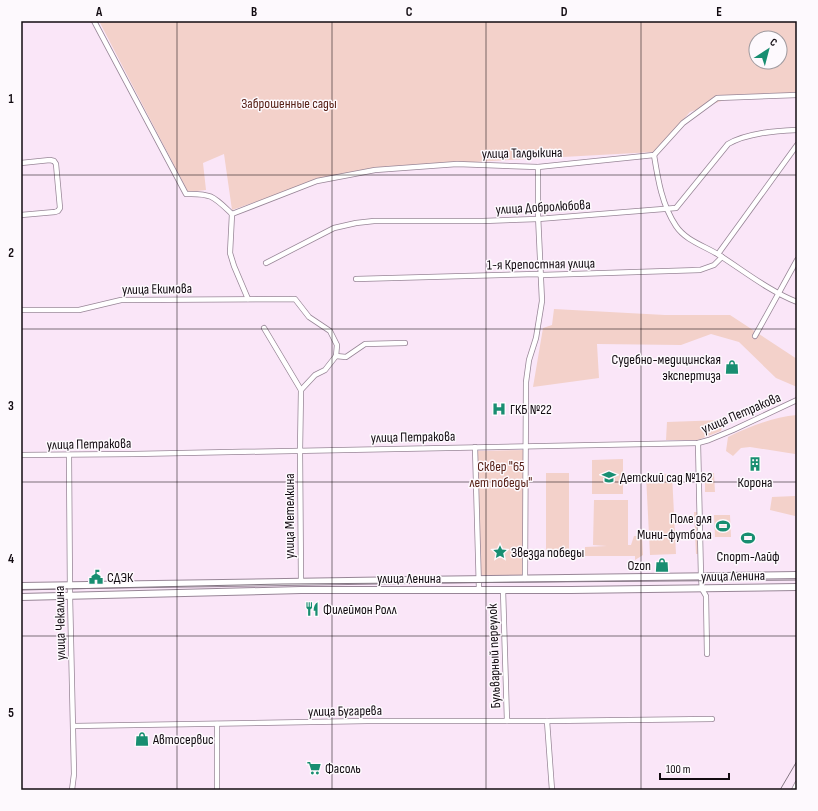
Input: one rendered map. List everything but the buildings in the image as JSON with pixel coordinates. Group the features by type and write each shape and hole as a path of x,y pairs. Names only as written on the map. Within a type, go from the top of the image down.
{"main road":[{"name":"улица Ленина","path":"21,586 797,575"},
{"name":"улица Ленина","path":"21,596 293,590 702,589 797,587"}],"street":[{"path":"94,21 186,194 202,194 213,197 232,214 230,253 248,299"},
{"path":"797,95 717,98 683,123 654,154 666,209 677,228 689,238 778,293 797,302"},
{"name":"улица Добролюбова","path":"266,263 334,228 356,223 374,221 483,221 538,219 676,208 728,144 735,140 774,131 797,130"},
{"path":"720,256 797,145"},
{"name":"улица Талдыкина","path":"232,214 317,181 375,170 457,164 538,167 654,154"},
{"path":"21,163 50,160 54,161 56,164 60,208 55,212 21,215"},
{"path":"525,579 526,382 536,338 542,301 542,275 538,219 538,167"},
{"name":"1-я Крепостная улица","path":"356,279 700,270 714,265 720,256"},
{"path":"755,336 797,260"},
{"name":"улица Екимова","path":"21,310 78,310 121,300 295,299 310,317 330,331 337,345 336,356"},
{"path":"264,328 301,390 315,375 325,370 336,356 346,357 365,344 405,343"},
{"name":"улица Метелкина","path":"301,390 301,582"},
{"name":"улица Петракова","path":"21,456 698,442 709,440 733,430 797,400"},
{"path":"698,442 701,577 702,589 706,596 707,654"},
{"path":"475,447 479,590"},
{"name":"улица Чекалина","path":"69,455 70,596 74,726 74,774 72,790"},
{"name":"Бульварный переулок","path":"503,590 507,721"},
{"name":"улица Бугарева","path":"74,726 367,721 547,721 712,718"},
{"path":"547,721 552,790"},
{"path":"217,724 217,790"},
{"path":"794,790 797,784"}],"green space":[{"name":"Заброшенные сады","path":"99,21 797,21 797,94 733,97 690,112 654,152 382,167 310,183 232,210 224,154 203,163 206,190 188,192"},
{"path":"554,309 665,315 730,315 797,359 797,387 776,378 739,342 711,334 681,345 597,344 599,378 533,387 543,328 552,325"},
{"path":"797,415 795,454 750,447 741,448 733,456 726,451 728,437 761,423"},
{"path":"723,420 721,431 698,440 666,440 667,422"},
{"name":"Сквер \"65 лет победы\"","path":"524,450 523,576 478,576 476,451"},
{"path":"623,459 623,494 592,494 592,460"},
{"path":"546,473 569,473 569,551 546,551"},
{"path":"714,473 715,492 705,492 705,474"},
{"path":"672,474 676,554 650,555 646,475"},
{"path":"795,496 795,516 770,510 772,497"},
{"path":"594,500 628,500 628,545 631,545 634,536 642,536 643,555 635,560 635,556 585,556 585,547 607,546 593,545"},
{"path":"694,512 699,512 700,554 696,554"},
{"name":"Поле для Мини-футбола","path":"714,515 730,515 731,537 715,537"}],"tram line":[{"path":"21,590 283,584 797,580"},
{"path":"780,790 797,761"}],"place":[{"name":"Судебно-медицинская экспертиза","path":"732,367"},
{"name":"ГКБ №22","path":"499,409"},
{"name":"Корона","path":"755,464"},
{"name":"Детский сад №162","path":"609,477"},
{"name":"Поле для Мини-футбола","path":"723,526"},
{"name":"Спорт-Лайф","path":"748,538"},
{"name":"Звезда победы","path":"500,552"},
{"name":"Ozon","path":"662,565"},
{"name":"СДЭК","path":"96,577"},
{"name":"Филеймон Ролл","path":"312,609"},
{"name":"Автосервис","path":"142,739"},
{"name":"Фасоль","path":"314,768"}]}
